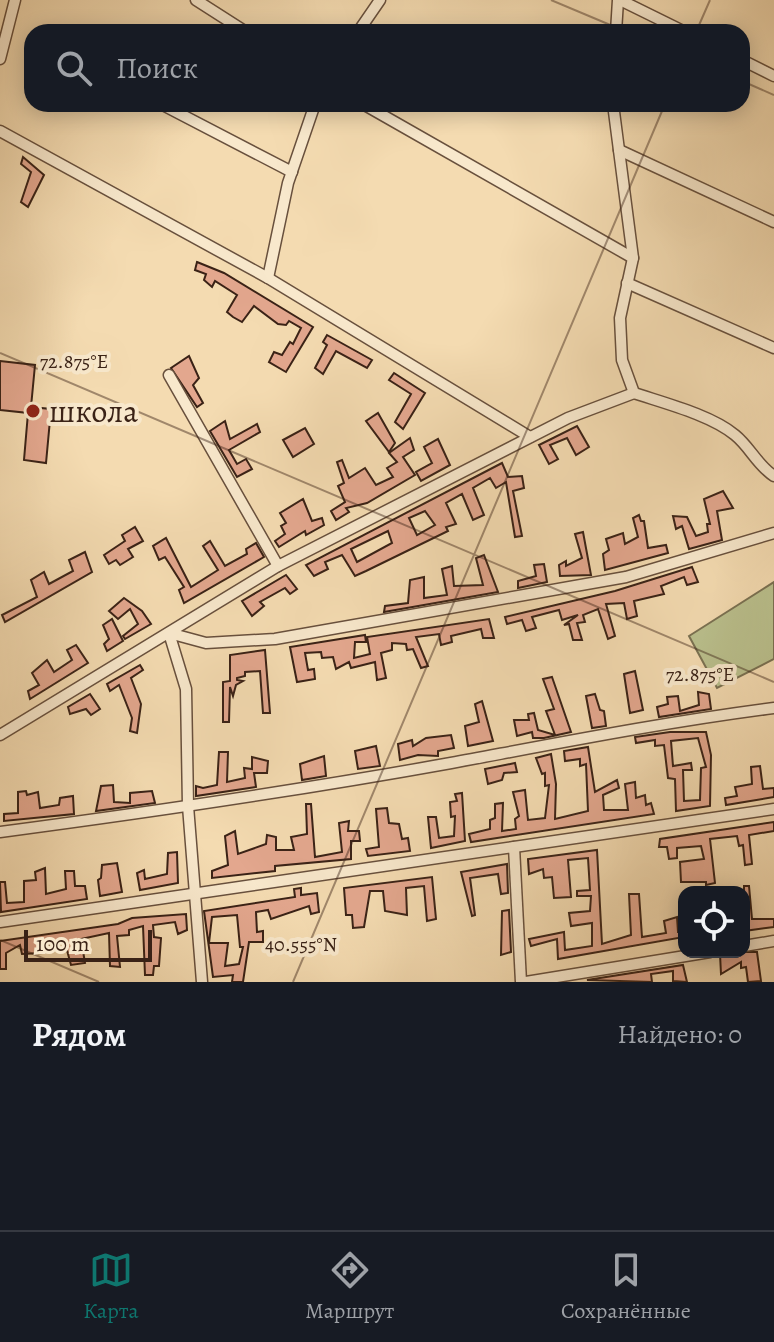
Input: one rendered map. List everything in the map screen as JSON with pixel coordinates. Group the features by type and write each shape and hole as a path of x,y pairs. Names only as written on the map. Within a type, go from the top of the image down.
{"street":[{"path":"0,59 15,0"},
{"path":"196,0 234,24"},
{"path":"364,24 380,0"},
{"path":"617,24 619,0 668,24"},
{"path":"750,64 774,76"},
{"path":"176,112 292,172"},
{"path":"268,278 292,172 312,112"},
{"path":"377,112 633,258"},
{"path":"614,112 633,258 620,318 622,360 634,393"},
{"path":"0,131 268,278 530,437"},
{"path":"619,150 774,222"},
{"path":"627,283 774,348"},
{"path":"169,375 278,566"},
{"path":"0,735 278,566 568,418 634,393 684,409 734,434 761,468 774,476"},
{"path":"169,633 206,643 275,639 626,577 774,533"},
{"path":"169,633 186,689 188,806 202,982"},
{"path":"0,832 188,806 450,763 651,723 774,708"},
{"path":"0,922 774,809"},
{"path":"514,847 523,982 678,957"},
{"path":"750,945 774,941"}],"green space":[{"path":"774,582 774,659 717,688 689,636"}],"building":[{"path":"23,157 44,175 28,207 21,202 31,172 21,164"},
{"path":"197,262 224,273 313,327 286,372 269,362 274,352 282,355 290,342 293,344 301,328 289,321 286,325 278,324 254,306 242,322 233,317 227,312 237,295 215,281 212,287 204,280 206,274 195,270"},
{"path":"327,335 372,360 367,368 336,351 323,374 315,368 327,345 323,342"},
{"path":"189,356 199,378 193,385 203,403 197,407 171,368"},
{"name":"школа","path":"0,361 35,365 31,407 51,409 46,463 24,460 28,413 0,410"},
{"path":"394,373 425,393 403,429 395,422 411,394 389,380"},
{"path":"378,413 395,443 389,452 366,421"},
{"path":"225,421 230,439 257,424 260,432 229,450 237,464 246,459 252,469 237,477 210,431"},
{"path":"577,426 589,447 576,455 567,438 550,445 558,459 549,464 539,445"},
{"path":"305,428 314,444 293,457 283,440"},
{"path":"410,438 414,450 403,457 415,475 367,503 346,508 349,512 336,520 331,511 345,502 338,486 344,483 337,462 342,460 349,478 365,468 376,485 393,477 387,468 397,462 389,453"},
{"path":"438,439 450,465 421,481 416,472 432,463 424,447"},
{"path":"502,463 508,477 522,476 524,488 513,491 522,536 515,537 506,482 496,488 490,478 473,488 484,515 473,520 462,494 446,503 456,524 446,527 448,531 366,571 355,576 342,555 325,562 328,569 314,576 306,565","holes":["425,511 435,525 417,535 409,518","388,531 392,543 357,562 351,549"]},
{"path":"723,491 733,508 717,511 722,540 689,549 682,526 676,529 673,516 687,517 696,536 708,532 707,524 710,524 704,499"},
{"path":"303,499 312,521 322,518 324,525 306,535 305,531 279,547 275,541 285,534 281,526 286,523 280,513"},
{"path":"639,515 644,521 648,548 666,545 668,553 605,570 603,554 609,550 606,539 623,533 625,544 638,537 633,518"},
{"path":"135,527 143,541 128,549 133,557 120,565 116,560 109,564 104,555 125,541 122,535"},
{"path":"583,532 591,575 560,576 559,565 566,561 566,566 582,558 575,534"},
{"path":"166,538 191,587 218,570 203,546 210,541 225,566 247,554 246,549 256,543 264,557 184,603 179,590 184,587 165,557 159,560 153,546"},
{"path":"85,552 92,572 5,622 2,615 37,597 31,580 44,572 49,584 73,571 69,560"},
{"path":"484,555 498,592 384,612 385,606 408,603 410,580 424,577 424,598 447,595 442,569 452,566 454,586 483,585 476,558"},
{"path":"544,564 547,582 518,588 518,581 536,576 534,565"},
{"path":"692,567 698,582 687,585 684,577 661,586 664,594 634,601 637,616 627,619 624,603 606,604 615,636 608,639 598,609 583,615 585,622 577,623 582,640 573,640 569,624 564,625 578,615 562,620 559,610 532,617 536,628 526,631 522,620 507,624 505,617 615,591"},
{"path":"286,575 297,589 290,594 285,588 260,602 264,606 252,616 242,601"},
{"path":"124,598 142,611 151,624 125,639 123,636 138,624 130,609 118,619 109,611"},
{"path":"112,619 123,641 107,651 104,644 109,639 103,625"},
{"path":"489,619 494,638 483,638 481,629 451,636 452,642 441,645 439,634 416,637 428,666 421,668 413,649 407,650 406,644 392,643 392,650 381,653 386,678 377,680 375,662 351,668 349,662 336,669 333,657 322,658 321,652 305,653 308,670 314,669 315,679 297,682 290,647 365,635 366,642 355,642 354,658 370,654 367,637"},
{"path":"76,645 88,663 30,699 28,691 39,685 32,673 47,660 54,672 72,660 67,650"},
{"path":"265,650 270,713 263,713 260,671 245,672 245,676 237,678 243,681 236,685 233,696 230,687 229,722 223,722 223,682 230,681 230,655"},
{"path":"140,665 143,670 131,678 141,704 137,733 130,731 132,718 119,685 110,691 107,684"},
{"path":"635,671 643,710 630,713 624,674"},
{"path":"552,677 571,732 544,738 533,738 532,732 517,736 514,720 529,720 528,714 534,713 538,730 555,735 546,711 554,709 543,679"},
{"path":"698,692 709,694 711,709 659,717 657,707 668,704 667,697 678,696 680,711 699,705"},
{"path":"90,694 100,709 91,715 86,709 70,714 68,707"},
{"path":"595,694 600,710 604,711 606,726 592,728 586,696"},
{"path":"482,701 493,741 468,746 465,726 479,722 475,704"},
{"path":"670,732 706,732 711,755 710,806 676,811 675,779 668,778 664,745 655,746 655,740 636,743 635,737","holes":["698,738 706,767 701,768 700,800 684,801 683,770 692,770 691,763 673,766 671,741"]},
{"path":"451,735 454,748 438,751 438,756 418,755 400,760 398,744 412,740 413,746 426,738"},
{"path":"376,746 380,766 358,769 355,751"},
{"path":"588,747 595,792 617,780 619,788 603,795 604,810 628,810 625,784 635,782 636,798 645,795 646,805 651,803 654,814 471,842 469,834 490,829 490,820 495,818 495,804 503,803 502,831 516,829 515,819 519,816 513,792 525,790 528,820 545,818 549,785 545,786 545,773 542,774 536,758 551,754 556,784 555,819 588,811 586,764 580,766 580,759 565,761 564,751"},
{"path":"219,752 228,752 227,782 245,778 244,768 252,769 252,757 268,761 267,773 254,773 256,787 196,796 196,786 217,785"},
{"path":"324,756 326,776 302,780 300,764"},
{"path":"515,763 517,772 504,773 502,780 488,784 485,769"},
{"path":"760,766 763,789 774,788 774,797 726,805 725,798 737,796 735,787 752,784 751,767"},
{"path":"113,785 114,802 130,803 130,793 152,791 155,803 96,811 101,786"},
{"path":"26,791 27,795 38,792 40,808 59,805 60,798 73,796 74,814 4,821 4,814 18,813 18,792"},
{"path":"462,793 465,841 431,848 428,817 436,817 439,838 454,836 455,816 451,817 450,802 457,801 455,794"},
{"path":"306,804 311,804 315,857 342,852 339,823 349,821 348,831 359,831 360,841 351,841 351,859 275,866 275,871 212,878 212,871 228,865 225,836 235,831 238,854 266,844 267,835 276,837 276,850 294,850 291,837 307,834"},
{"path":"387,808 389,823 399,824 402,839 408,838 410,851 368,856 366,849 379,847 376,809"},
{"path":"774,822 774,831 749,835 752,864 745,865 743,845 739,846 737,836 710,839 715,883 706,885 706,882 681,882 680,862 704,859 701,846 677,848 677,858 669,859 667,847 659,847 660,839"},
{"path":"597,850 602,944 631,935 629,894 639,894 642,937 666,933 664,921 677,917 678,938 558,959 557,939 531,946 529,939 564,932 565,950 592,946 592,923 571,926 569,913 590,911 591,896 577,896 577,891 590,890 588,858 568,860 571,897 554,898 552,877 544,878 543,869 529,874 528,859"},
{"path":"177,852 178,883 140,890 137,873 144,870 145,879 167,874 168,853"},
{"path":"117,863 122,892 100,896 98,880 102,865"},
{"path":"507,864 508,893 501,894 498,874 470,878 475,915 472,916 461,872"},
{"path":"45,868 46,894 66,889 65,871 74,871 75,886 85,886 87,899 1,912 0,882 5,882 7,903 24,902 24,881 36,880 35,872"},
{"path":"432,877 436,919 427,921 424,886 406,888 407,915 385,911 383,891 370,891 364,927 353,928 352,915 346,915 344,888"},
{"path":"301,888 301,895 317,893 319,912 311,914 309,906 271,919 268,910 256,912 257,932 263,931 263,942 249,942 243,982 232,982 233,975 213,977 204,911 295,897 294,889","holes":["237,915 240,947 243,947 239,964 225,966 228,943 209,943 212,917"]},
{"path":"750,897 752,919 774,919 774,927 750,930"},
{"path":"509,910 511,952 501,955 502,911"},
{"path":"186,914 187,930 178,934 175,922 153,925 154,937 161,938 159,966 154,966 153,975 145,975 143,926 129,930 129,935 117,936 120,967 110,966 109,933 81,939 85,963 71,965 65,943 42,945 42,953 22,954 20,945 6,953 6,969 0,969 0,941 118,924 132,918"},
{"path":"750,952 757,952 761,981 748,982 746,967 741,968 741,962 721,974 720,958 750,958"},
{"path":"683,965 687,982 673,981 673,971 651,974 652,982 587,980"}],"place":[{"name":"школа","path":"33,411"}]}
